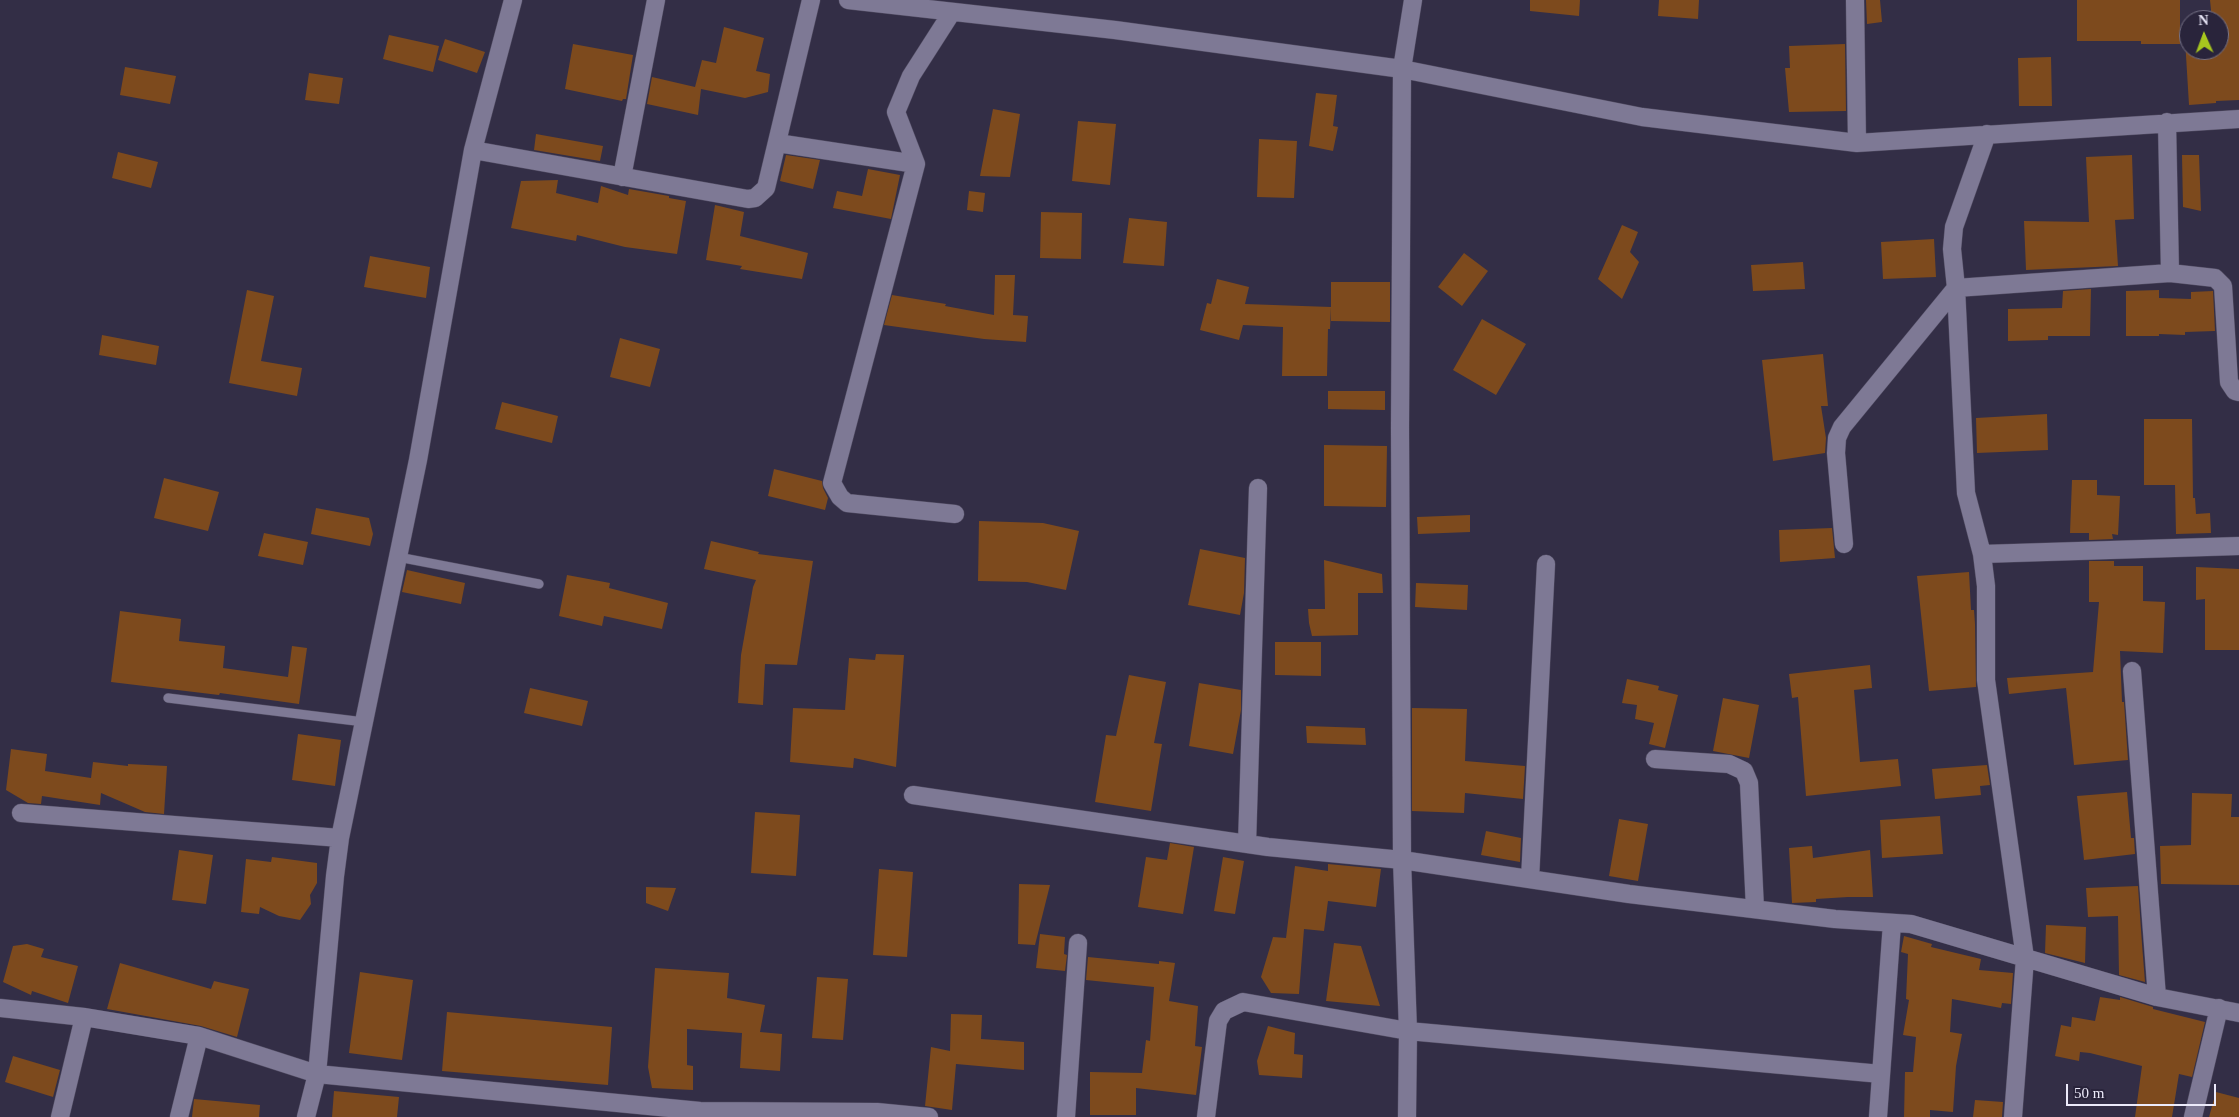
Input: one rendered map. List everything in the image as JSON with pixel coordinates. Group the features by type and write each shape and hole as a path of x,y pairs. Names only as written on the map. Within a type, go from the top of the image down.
{"street":[{"path":"306,1117 317,1074 334,876 340,838 418,460 473,150 513,0"},
{"path":"622,177 656,0"},
{"path":"473,150 748,199 755,198 766,188 811,0"},
{"path":"848,0 1125,32 1402,69 1642,117 1856,143 2239,118"},
{"path":"1407,1117 1408,1031 1402,860 1400,418 1402,69 1413,0"},
{"path":"1855,0 1856,143"},
{"path":"952,12 911,76 896,112 916,164 832,483 840,497 847,503 955,514"},
{"path":"2167,122 2170,273"},
{"path":"1988,134 1952,237 1966,493 1982,554 1986,586 1986,680 2025,958 2013,1117"},
{"path":"777,143 916,164"},
{"path":"1844,544 1836,453 1840,433 1847,420 1956,288 2170,273 2215,278 2223,286 2229,382 2235,391 2239,392"},
{"path":"1247,844 1258,488"},
{"path":"1982,554 2239,546"},
{"path":"1530,879 1546,564"},
{"path":"2132,671 2157,997"},
{"path":"1655,759 1730,764 1744,771 1749,783 1755,909"},
{"path":"913,795 1247,844 1402,860 1629,894 1755,909 1911,924 2157,997 2239,1013"},
{"path":"21,813 340,838"},
{"path":"1878,1117 1892,923"},
{"path":"1066,1117 1078,943"},
{"path":"1206,1117 1218,1021 1224,1011 1243,1002 1408,1031 1881,1074"},
{"path":"0,1008 84,1017 199,1036 317,1074 700,1114 877,1112 929,1117"},
{"path":"2193,1117 2219,1008"},
{"path":"60,1117 84,1017"},
{"path":"179,1117 199,1036"}],"lane":[{"path":"398,557 539,584"},
{"path":"168,698 364,722"}],"building":[{"path":"1530,0 1580,0 1579,16 1530,11"},
{"path":"1659,0 1699,0 1698,19 1658,16"},
{"path":"1866,0 1880,0 1882,22 1867,24"},
{"path":"2077,0 2180,0 2179,44 2141,44 2141,41 2077,41"},
{"path":"2210,0 2239,0 2239,100 2189,105 2186,60 2229,60 2229,10 2211,10"},
{"path":"724,27 764,38 756,71 770,74 768,92 745,98 701,89 698,115 647,104 652,77 695,87 702,60 716,63"},
{"path":"389,35 439,46 433,72 383,59"},
{"path":"445,39 485,52 477,73 438,60"},
{"path":"573,44 633,55 626,99 622,101 565,89"},
{"path":"1845,44 1846,111 1789,112 1785,68 1790,68 1789,46"},
{"path":"2051,57 2052,106 2019,106 2018,58"},
{"path":"125,67 176,76 170,104 120,95"},
{"path":"309,73 343,78 339,104 305,100"},
{"path":"1316,93 1337,95 1333,126 1338,127 1333,151 1309,146"},
{"path":"993,109 1020,114 1010,177 980,176"},
{"path":"1078,121 1116,124 1110,185 1072,181"},
{"path":"536,134 603,146 600,161 534,150"},
{"path":"1259,139 1297,141 1294,198 1257,197"},
{"path":"118,152 158,162 151,188 112,178"},
{"path":"786,155 820,160 813,189 780,181"},
{"path":"2132,155 2134,219 2115,220 2118,266 2026,270 2024,221 2089,222 2086,157"},
{"path":"2182,155 2199,155 2201,211 2183,207"},
{"path":"868,169 900,175 891,219 833,208 837,191 862,196"},
{"path":"558,180 556,193 598,203 601,186 628,195 629,189 686,201 677,254 625,247 577,235 576,241 511,228 521,181"},
{"path":"969,191 985,193 983,212 967,210"},
{"path":"715,205 744,212 740,236 808,253 802,279 740,269 742,266 706,260"},
{"path":"1041,212 1082,213 1081,259 1040,258"},
{"path":"1129,218 1167,222 1164,266 1123,263"},
{"path":"1622,225 1638,232 1630,252 1639,262 1622,299 1598,279"},
{"path":"1934,239 1936,277 1883,279 1881,242"},
{"path":"1464,253 1488,271 1462,306 1438,287"},
{"path":"370,256 430,267 426,298 364,287"},
{"path":"1803,262 1805,289 1753,291 1751,265"},
{"path":"995,275 1015,275 1013,315 1028,316 1026,342 984,339 884,325 892,295 946,304 945,306 994,315"},
{"path":"1217,279 1249,287 1245,304 1331,307 1330,329 1328,329 1327,376 1282,376 1283,327 1243,325 1239,340 1200,330 1207,303 1211,304"},
{"path":"1331,282 1390,282 1390,322 1331,321"},
{"path":"2091,289 2090,336 2048,336 2048,340 2008,341 2008,309 2062,308 2063,291"},
{"path":"247,290 274,296 261,361 302,368 297,396 229,383"},
{"path":"2159,290 2159,298 2191,299 2191,292 2213,291 2215,331 2185,332 2185,335 2126,336 2126,291"},
{"path":"1482,319 1526,344 1496,395 1453,370"},
{"path":"102,335 159,346 156,365 99,355"},
{"path":"620,338 660,349 650,387 610,377"},
{"path":"1823,354 1828,406 1821,406 1826,438 1825,453 1773,461 1762,360"},
{"path":"1328,391 1385,391 1385,410 1328,409"},
{"path":"502,402 558,416 552,443 495,429"},
{"path":"2047,414 2048,450 1977,453 1976,418"},
{"path":"2144,419 2192,419 2193,498 2195,498 2196,514 2210,513 2211,533 2176,534 2175,485 2144,485"},
{"path":"1324,445 1387,446 1386,507 1324,506"},
{"path":"774,469 822,481 828,498 825,510 768,496"},
{"path":"164,478 219,492 208,531 154,518"},
{"path":"2072,480 2097,480 2097,495 2120,496 2118,535 2112,534 2113,539 2089,540 2089,533 2070,533"},
{"path":"316,508 369,518 373,534 370,546 311,534"},
{"path":"1470,515 1470,532 1418,534 1417,517"},
{"path":"979,521 1043,523 1079,531 1066,590 1027,582 978,581"},
{"path":"1832,528 1835,558 1780,562 1779,530"},
{"path":"264,533 308,542 303,565 258,556"},
{"path":"711,541 759,552 758,554 813,561 797,665 765,664 763,705 738,703 741,655 753,587 756,580 704,569"},
{"path":"1200,549 1245,558 1244,593 1240,615 1188,605"},
{"path":"1324,560 1382,574 1383,593 1358,593 1358,635 1312,636 1308,609 1325,609"},
{"path":"2089,561 2114,561 2114,566 2143,566 2143,601 2165,602 2163,653 2120,651 2122,702 2124,702 2128,760 2074,765 2066,688 2009,694 2007,678 2093,672 2099,602 2089,602"},
{"path":"2196,567 2239,569 2239,650 2205,650 2205,599 2196,600"},
{"path":"407,570 465,583 461,604 402,592"},
{"path":"1969,572 1971,610 1974,610 1975,624 1976,687 1929,691 1917,576"},
{"path":"567,575 610,583 609,588 668,603 662,629 604,616 602,626 559,616"},
{"path":"1416,583 1468,585 1467,610 1415,607"},
{"path":"120,611 181,619 179,641 225,646 223,668 288,677 292,646 307,648 299,704 220,693 219,695 111,682"},
{"path":"1275,642 1321,642 1321,676 1275,675"},
{"path":"876,654 904,655 896,767 854,758 853,768 790,762 793,708 845,710 849,658 875,660"},
{"path":"1870,665 1872,688 1854,690 1860,762 1898,759 1901,786 1806,796 1798,697 1792,698 1789,674"},
{"path":"1129,675 1166,682 1154,743 1162,744 1151,811 1095,802 1106,735 1116,736"},
{"path":"1627,679 1659,686 1658,690 1678,695 1665,748 1649,744 1654,723 1635,719 1637,705 1622,703"},
{"path":"1199,683 1241,690 1241,710 1233,754 1189,746"},
{"path":"530,688 588,701 582,726 524,713"},
{"path":"1723,698 1759,705 1749,758 1713,751"},
{"path":"1412,708 1467,709 1465,761 1525,766 1523,799 1465,793 1464,813 1412,811"},
{"path":"1306,726 1365,728 1366,745 1307,743"},
{"path":"298,734 341,740 335,786 292,780"},
{"path":"11,749 47,754 45,771 91,778 93,762 128,766 128,764 167,766 164,814 145,812 101,793 100,805 42,796 41,804 28,803 6,790"},
{"path":"1987,765 1990,785 1980,786 1981,795 1935,799 1932,769"},
{"path":"2127,792 2131,838 2134,838 2135,854 2084,860 2077,796"},
{"path":"2192,793 2232,794 2231,817 2239,817 2239,885 2161,884 2160,846 2191,845"},
{"path":"755,812 800,815 796,876 751,873"},
{"path":"1940,816 1943,854 1882,858 1880,820"},
{"path":"1619,819 1648,824 1638,881 1609,876"},
{"path":"1486,831 1521,838 1520,862 1481,855"},
{"path":"1170,843 1194,847 1183,914 1138,907 1146,857 1167,860"},
{"path":"1812,846 1813,858 1870,850 1873,897 1816,899 1816,902 1792,903 1789,848"},
{"path":"179,850 213,855 206,904 172,900"},
{"path":"272,857 317,863 317,883 310,895 311,904 300,920 279,916 260,907 259,914 241,912 246,859 271,862"},
{"path":"1223,857 1244,861 1235,914 1214,911"},
{"path":"1328,864 1381,869 1376,907 1328,901 1324,931 1304,929 1299,994 1271,993 1261,977 1273,937 1286,938 1295,866 1328,871"},
{"path":"879,869 913,872 907,957 873,955"},
{"path":"1019,884 1050,885 1035,945 1018,944"},
{"path":"2138,886 2145,982 2119,975 2118,916 2088,917 2086,888"},
{"path":"646,887 676,888 668,911 646,903"},
{"path":"2046,925 2086,927 2085,963 2045,953"},
{"path":"1040,934 1065,937 1064,954 1067,955 1065,971 1036,968"},
{"path":"1904,936 1932,944 1931,947 1981,959 1979,970 2013,973 2011,1004 2002,1003 2001,1008 1952,999 1950,1032 1962,1034 1956,1066 1953,1112 1930,1110 1930,1117 1904,1117 1905,1072 1913,1072 1916,1037 1903,1035 1909,1000 1906,999 1908,954 1901,952"},
{"path":"1334,943 1361,946 1380,1006 1326,1001"},
{"path":"27,944 44,949 41,957 78,966 68,1003 32,991 31,995 3,982 13,946"},
{"path":"1088,957 1159,964 1159,961 1175,963 1169,1001 1198,1006 1195,1046 1202,1047 1196,1095 1136,1088 1136,1115 1090,1115 1090,1072 1142,1073 1146,1040 1150,1041 1154,987 1086,980"},
{"path":"120,963 211,989 214,981 249,989 237,1037 201,1026 107,1009"},
{"path":"655,968 729,973 727,998 765,1005 760,1032 782,1034 780,1071 740,1068 742,1033 687,1029 687,1065 693,1066 693,1090 652,1088 648,1067"},
{"path":"360,972 413,980 402,1060 349,1053"},
{"path":"817,977 848,979 843,1040 812,1038"},
{"path":"2100,997 2120,1000 2120,997 2153,1007 2153,1009 2205,1022 2192,1077 2179,1074 2172,1117 2135,1117 2142,1066 2090,1053 2080,1052 2079,1061 2055,1056 2061,1025 2071,1027 2072,1017 2095,1021"},
{"path":"447,1012 612,1027 608,1085 442,1071"},
{"path":"951,1014 982,1015 981,1039 1024,1042 1024,1070 956,1064 952,1110 925,1106 931,1047 950,1051"},
{"path":"1268,1026 1295,1033 1294,1054 1303,1055 1302,1078 1259,1075 1257,1061"},
{"path":"13,1056 60,1070 53,1097 5,1082"},
{"path":"334,1091 399,1097 397,1117 332,1117"},
{"path":"2216,1092 2239,1098 2239,1117 2209,1117"},
{"path":"194,1099 260,1105 259,1117 192,1117"},
{"path":"1975,1100 2003,1102 2002,1117 1973,1117"}]}
